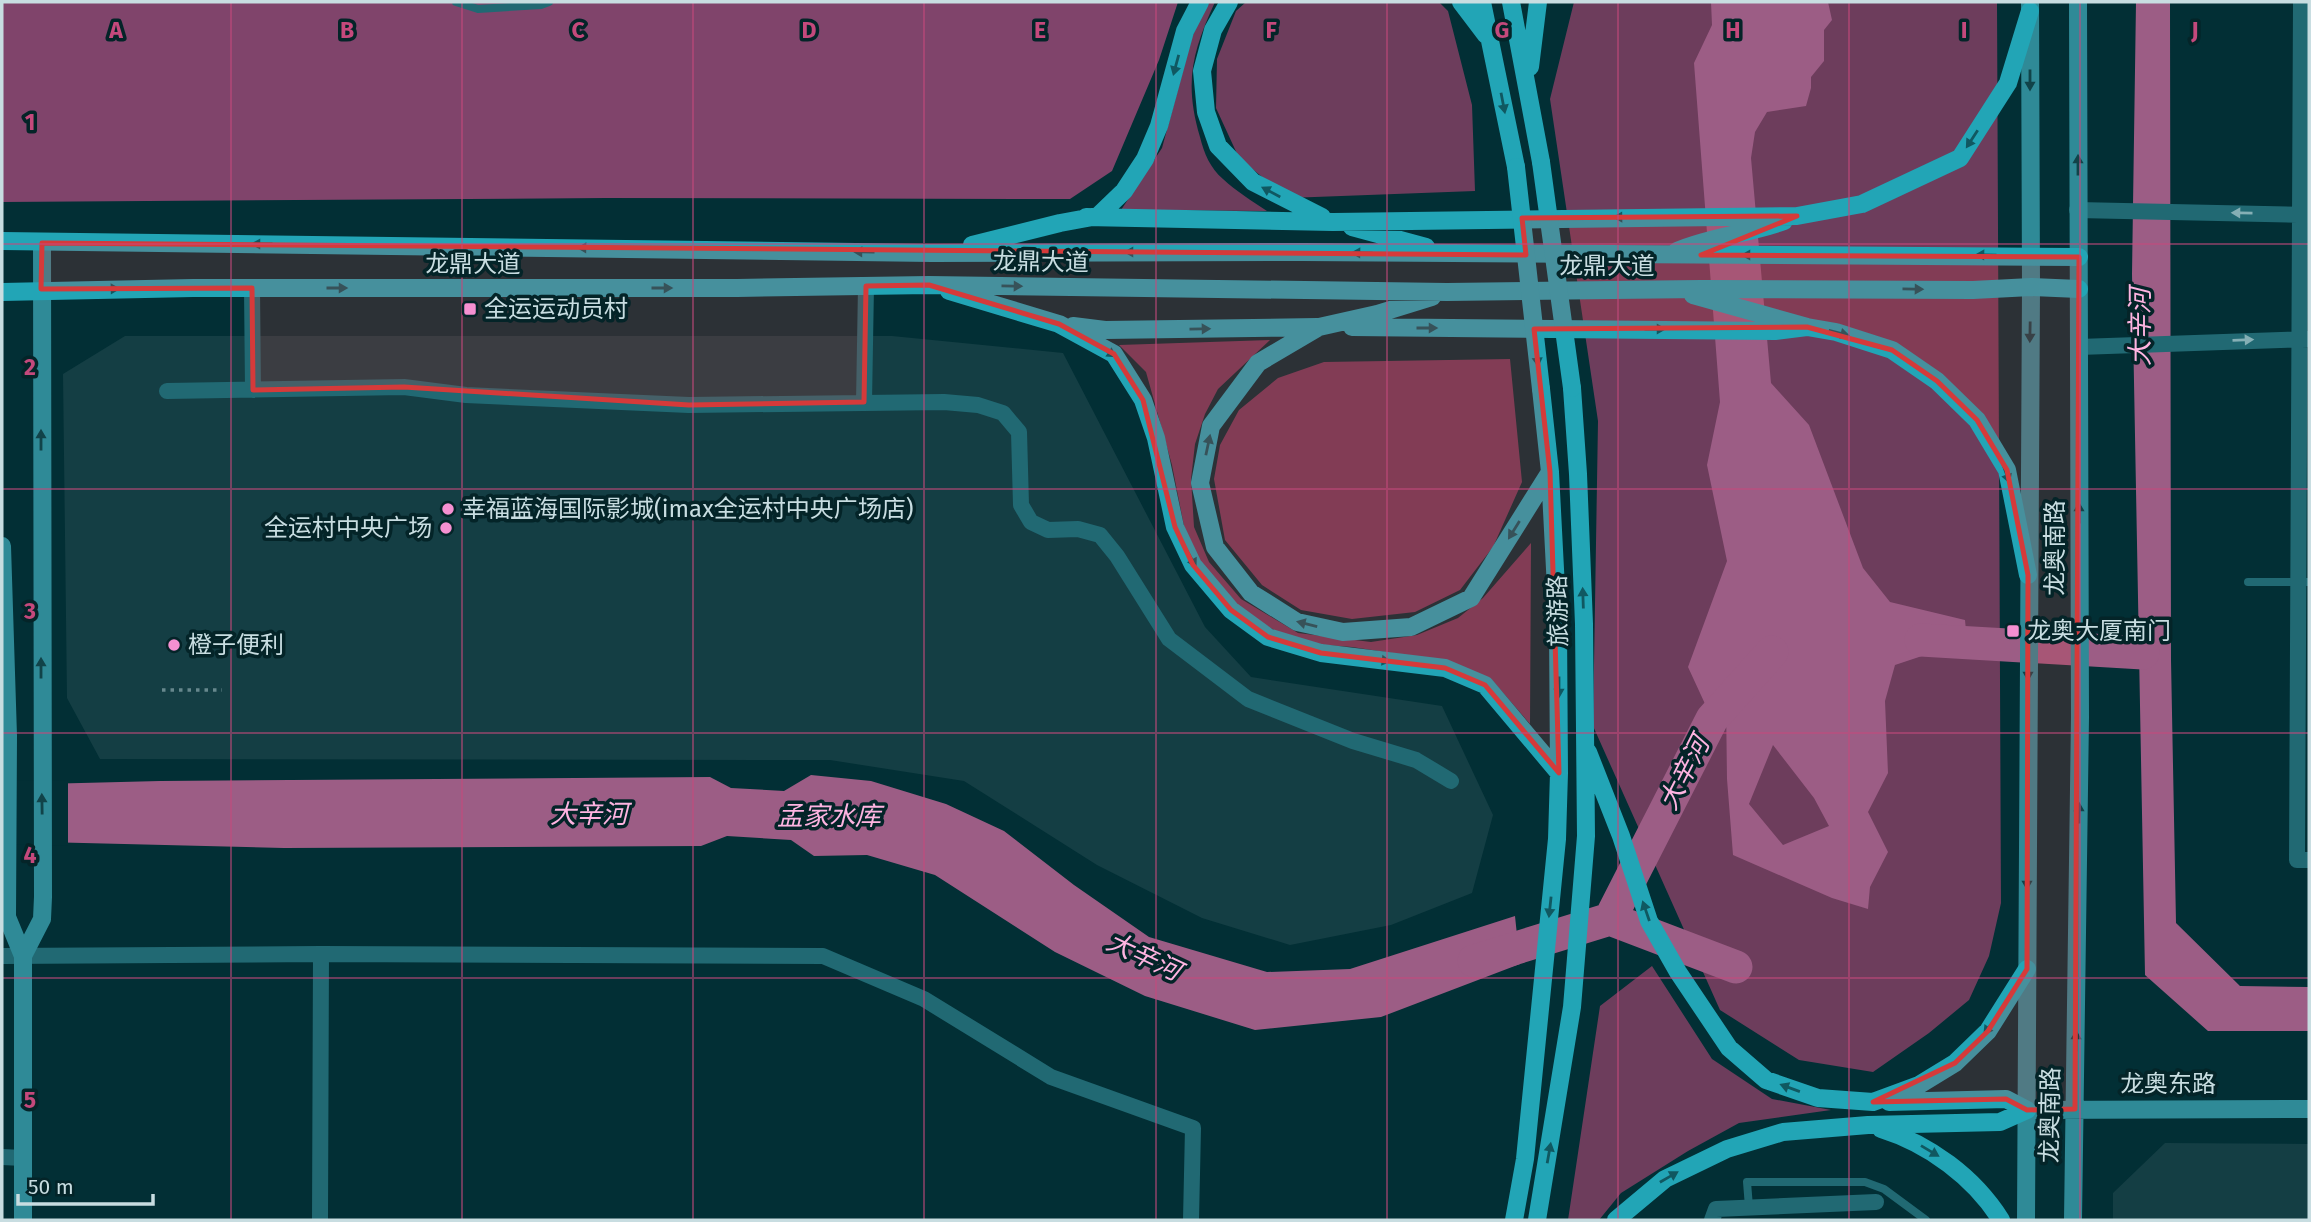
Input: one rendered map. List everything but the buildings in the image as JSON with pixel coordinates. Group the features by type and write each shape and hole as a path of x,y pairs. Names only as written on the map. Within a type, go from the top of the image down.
{"main road":[{"path":"933,253 1098,216 1124,191 1145,159 1159,126 1185,31 1200,2"},
{"path":"1229,2 1213,30 1202,71 1206,112 1218,146 1252,182 1304,210 1333,222 1455,254"},
{"path":"1461,2 1490,40"},
{"name":"旅游路","path":"1482,2 1516,167 1550,472 1559,627 1557,839 1525,1159 1514,1220"},
{"name":"旅游路","path":"1511,2 1541,162 1572,388 1583,597 1586,836 1572,1007 1537,1220"},
{"path":"1528,84 1538,2"},
{"name":"龙奥南路","path":"2073,1220 2080,717 2078,2"},
{"path":"1690,250 1764,223 1862,204 1960,158 2008,83 2030,7"},
{"name":"龙奥南路","path":"2026,1220 2030,7"},
{"path":"1086,217 1333,222 1693,216 1764,223"},
{"name":"龙鼎大道","path":"2,241 933,253 1669,255 1690,250 1815,255 2079,257"},
{"path":"23,956 42,919 43,897 42,243"},
{"path":"929,285 1059,324 1105,330 1319,327 1702,329 1774,325 1836,332 1892,349 1937,381 1977,420 2007,470 2028,576"},
{"name":"龙鼎大道","path":"2,292 41,289 737,288 929,285 1702,293 1771,289 2079,289"},
{"path":"1447,292 1377,314 1319,327 1258,363 1212,426 1200,483 1215,547 1251,593 1297,622 1343,632 1411,627 1471,598 1550,472"},
{"path":"1702,293 1774,325"},
{"path":"1059,324 1114,354 1143,400 1156,438 1175,527 1194,565 1231,610 1268,637 1321,653 1445,668 1485,685 1559,773"},
{"path":"2,546 8,736 8,918 23,956 23,1220"},
{"path":"1584,740 1621,836 1649,921 1678,972 1729,1048 1766,1080 1818,1098 1873,1102 2006,1099 2026,1110"},
{"path":"1873,1102 1919,1085 1955,1063 1988,1031 2027,969"},
{"name":"龙奥东路","path":"2026,1110 2309,1109"},
{"path":"1616,1220 1665,1178 1727,1149 1783,1132 1868,1125 2000,1122 2026,1110"},
{"path":"1868,1125 1906,1137 1946,1160 1991,1205 2001,1220"}],"street":[{"path":"2301,2 2305,215 2305,857"},
{"path":"2077,209 2305,215"},
{"path":"864,402 866,286"},
{"path":"252,288 253,390"},
{"path":"2079,347 2305,338"},
{"path":"167,391 404,387 466,395 689,405 944,402 978,405 1003,413 1019,432 1021,505 1031,522 1048,530 1078,529 1100,536 1117,556 1169,639 1248,699 1353,741 1416,760 1451,780"},
{"path":"320,1220 321,954"},
{"path":"2,956 822,956 923,999 1051,1077 1193,1128 1191,1220"},
{"path":"2,1157 23,1158"},
{"path":"1712,1220 1716,1209 1876,1202"}],"lane":[{"path":"456,2 478,9 541,5 549,2"},
{"path":"2248,582 2304,582"},
{"path":"1749,1208 1747,1182 1865,1182 1884,1189 1926,1220"}],"path":[{"path":"162,690 222,690"}],"highlighted area":[{"path":"1797,216 1701,255 2079,257 2075,1109 2027,1110 2006,1099 1873,1102 1955,1063 1988,1031 2027,969 2028,575 2007,470 1977,420 1937,381 1892,350 1807,327 1534,329 1550,472 1559,773 1485,685 1445,668 1321,653 1268,637 1231,610 1193,565 1175,527 1143,400 1114,354 1059,324 929,285 866,286 864,402 689,405 404,387 253,390 252,288 41,289 42,243 1526,255 1522,218"}],"shaded area":[{"path":"2,2 1178,2 1159,60 1112,171 1070,199 606,198 2,202"},
{"path":"1208,2 1215,2 1196,52 1192,84 1195,118 1202,143 1208,160 1218,175 1267,211 1121,210 1162,148 1192,37"},
{"path":"1246,2 1439,2 1448,11 1472,105 1475,191 1288,198 1239,158 1216,108 1217,59 1236,11"},
{"path":"1574,2 1997,2 2001,903 1989,956 1969,1000 1929,1033 1873,1072 1799,1060 1720,1010 1593,726 1598,421 1550,99"},
{"path":"125,336 892,336 1063,353 1205,627 1251,677 1442,706 1493,815 1472,893 1391,925 1290,945 1202,918 1097,865 964,781 830,760 100,759 67,698 63,374"},
{"path":"1270,340 1218,389 1205,414 1195,444 1191,479 1194,527 1209,562 1241,599 1298,633 1371,642 1417,635 1458,618 1483,598 1531,543 1530,724 1492,680 1452,662 1325,645 1286,637 1235,607 1198,560 1184,526 1172,465 1146,372 1119,345"},
{"path":"1510,359 1522,482 1493,547 1460,590 1415,612 1352,619 1301,610 1262,585 1225,540 1214,479 1220,445 1239,410 1278,378 1324,362"},
{"path":"1652,966 1712,1059 1772,1099 1831,1110 1739,1123 1621,1193 1599,1220 1568,1220 1600,1006"},
{"path":"2165,1143 2309,1144 2309,1220 2113,1220 2113,1193"}],"water":[{"path":"1711,2 1828,2 1832,20 1824,30 1824,61 1811,77 1806,106 1767,112 1755,132 1751,158 1771,383 1809,425 1863,568 1890,602 1965,620 1967,641 1895,665 1885,701 1888,773 1868,812 1888,852 1870,887 1868,909 1832,898 1733,855 1727,779 1726,703 1712,719 1688,667 1727,561 1707,465 1720,402 1694,63 1712,25","holes":["1773,745 1814,798 1829,826 1783,845 1749,804"]},
{"path":"2136,2 2170,2 2171,660 2176,923 2240,986 2309,987 2309,1031 2208,1031 2145,975 2132,274"},
{"name":"孟家水库","path":"811,775 871,781 946,804 1004,831 1074,885 1149,937 1267,972 1350,969 1515,916 1520,964 1381,1017 1255,1030 1145,996 1055,952 935,875 867,855 814,856 791,840 727,836 701,846 284,848 2,841 2,785 160,781 710,777 731,788 784,791"}],"pier":[{"path":"68,780 68,846 2,844 2,781"}],"waterway":[{"name":"大辛河","path":"1921,640 2143,653"},
{"name":"大辛河","path":"1474,961 1610,919 1712,719 1772,652"},
{"path":"1610,919 1736,967"}],"place":[{"name":"全运运动员村","path":"470,309"},
{"name":"幸福蓝海国际影城(imax全运村中央广场店)","path":"448,509"},
{"name":"全运村中央广场","path":"446,528"},
{"name":"龙奥大厦南门","path":"2013,631"},
{"name":"橙子便利","path":"174,645"}]}
